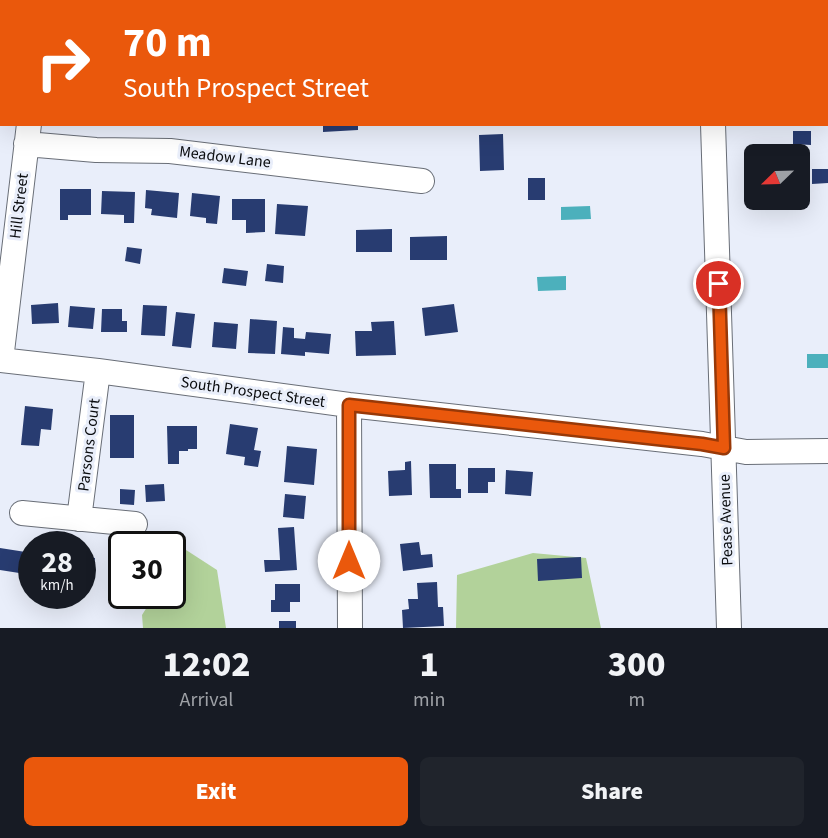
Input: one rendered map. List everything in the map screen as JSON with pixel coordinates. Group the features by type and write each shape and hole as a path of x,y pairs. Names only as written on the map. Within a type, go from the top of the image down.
{"street":[{"name":"Pease Avenue","path":"713,126 729,628"},
{"name":"Meadow Lane","path":"27,134 96,150 170,151 422,181"},
{"name":"Hill Street","path":"1,360 27,134"},
{"name":"South Prospect Street","path":"1,360 349,405 702,444 746,452 828,451"},
{"name":"Parsons Court","path":"79,519 98,371"},
{"path":"349,405 350,628"},
{"path":"22,513 135,524"}],"green space":[{"path":"186,550 217,570 226,628 143,628 142,615 146,609 186,609"},
{"path":"533,553 586,558 601,628 456,628 457,575"}],"water":[{"path":"590,206 591,219 561,220 561,207"},
{"path":"566,276 566,290 538,291 537,277"},
{"path":"807,354 828,354 828,368 807,368"}],"building":[{"path":"323,126 358,126 358,130 323,132"},
{"path":"793,131 811,131 811,145 793,144"},
{"path":"503,134 504,170 480,171 479,135"},
{"path":"812,169 828,169 828,183 812,184"},
{"path":"528,178 545,178 545,200 528,200"},
{"path":"60,189 91,189 91,215 68,215 68,220 60,220"},
{"path":"146,190 179,193 177,218 151,215 152,209 145,208"},
{"path":"102,191 135,192 134,223 124,223 124,215 101,214"},
{"path":"192,193 220,196 217,224 206,223 206,218 190,216"},
{"path":"232,199 265,199 265,232 246,233 246,220 232,220"},
{"path":"277,204 308,206 305,236 275,234"},
{"path":"392,229 392,252 356,252 356,230"},
{"path":"447,236 447,260 410,260 410,237"},
{"path":"127,247 142,249 140,264 125,261"},
{"path":"267,264 284,266 283,283 265,281"},
{"path":"224,268 248,271 246,286 222,283"},
{"path":"58,303 59,323 32,324 31,305"},
{"path":"454,304 458,332 425,336 422,308"},
{"path":"143,305 167,306 165,336 141,335"},
{"path":"70,306 95,308 93,329 68,327"},
{"path":"102,309 122,309 122,321 127,321 127,332 101,332"},
{"path":"176,312 195,314 191,348 172,346"},
{"path":"250,319 277,321 275,354 248,353"},
{"path":"394,321 396,355 356,356 355,331 372,331 371,322"},
{"path":"214,322 238,324 236,349 212,347"},
{"path":"283,327 294,328 294,338 305,339 306,332 331,334 329,354 305,352 305,356 281,354"},
{"path":"25,406 53,409 51,430 41,429 39,446 21,445"},
{"path":"110,415 134,415 134,458 110,458"},
{"path":"230,424 258,428 254,450 261,451 258,467 244,465 245,457 226,454"},
{"path":"167,426 197,426 197,449 179,451 179,464 168,464"},
{"path":"287,446 317,449 314,485 284,482"},
{"path":"411,461 412,495 389,496 388,471 405,470 405,462"},
{"path":"429,464 456,464 456,489 461,489 461,498 430,498"},
{"path":"468,468 495,468 495,482 488,482 488,493 468,493"},
{"path":"506,470 533,472 531,496 505,494"},
{"path":"164,484 165,501 146,502 145,485"},
{"path":"120,489 135,490 134,505 120,504"},
{"path":"285,494 306,496 304,519 283,517"},
{"path":"294,527 297,570 265,572 264,560 280,560 278,528"},
{"path":"419,542 421,555 432,554 433,567 403,571 400,544"},
{"path":"0,548 18,551 18,573 0,570"},
{"path":"581,557 582,578 538,581 537,559"},
{"path":"437,582 438,607 443,607 444,626 403,628 402,610 409,609 408,599 418,599 417,583"},
{"path":"275,584 300,584 300,602 290,602 290,612 271,612 271,600 275,600"},
{"path":"279,621 296,621 296,628 279,628"}],"route":[{"path":"349,561 349,405 724,448 719,284"}]}
